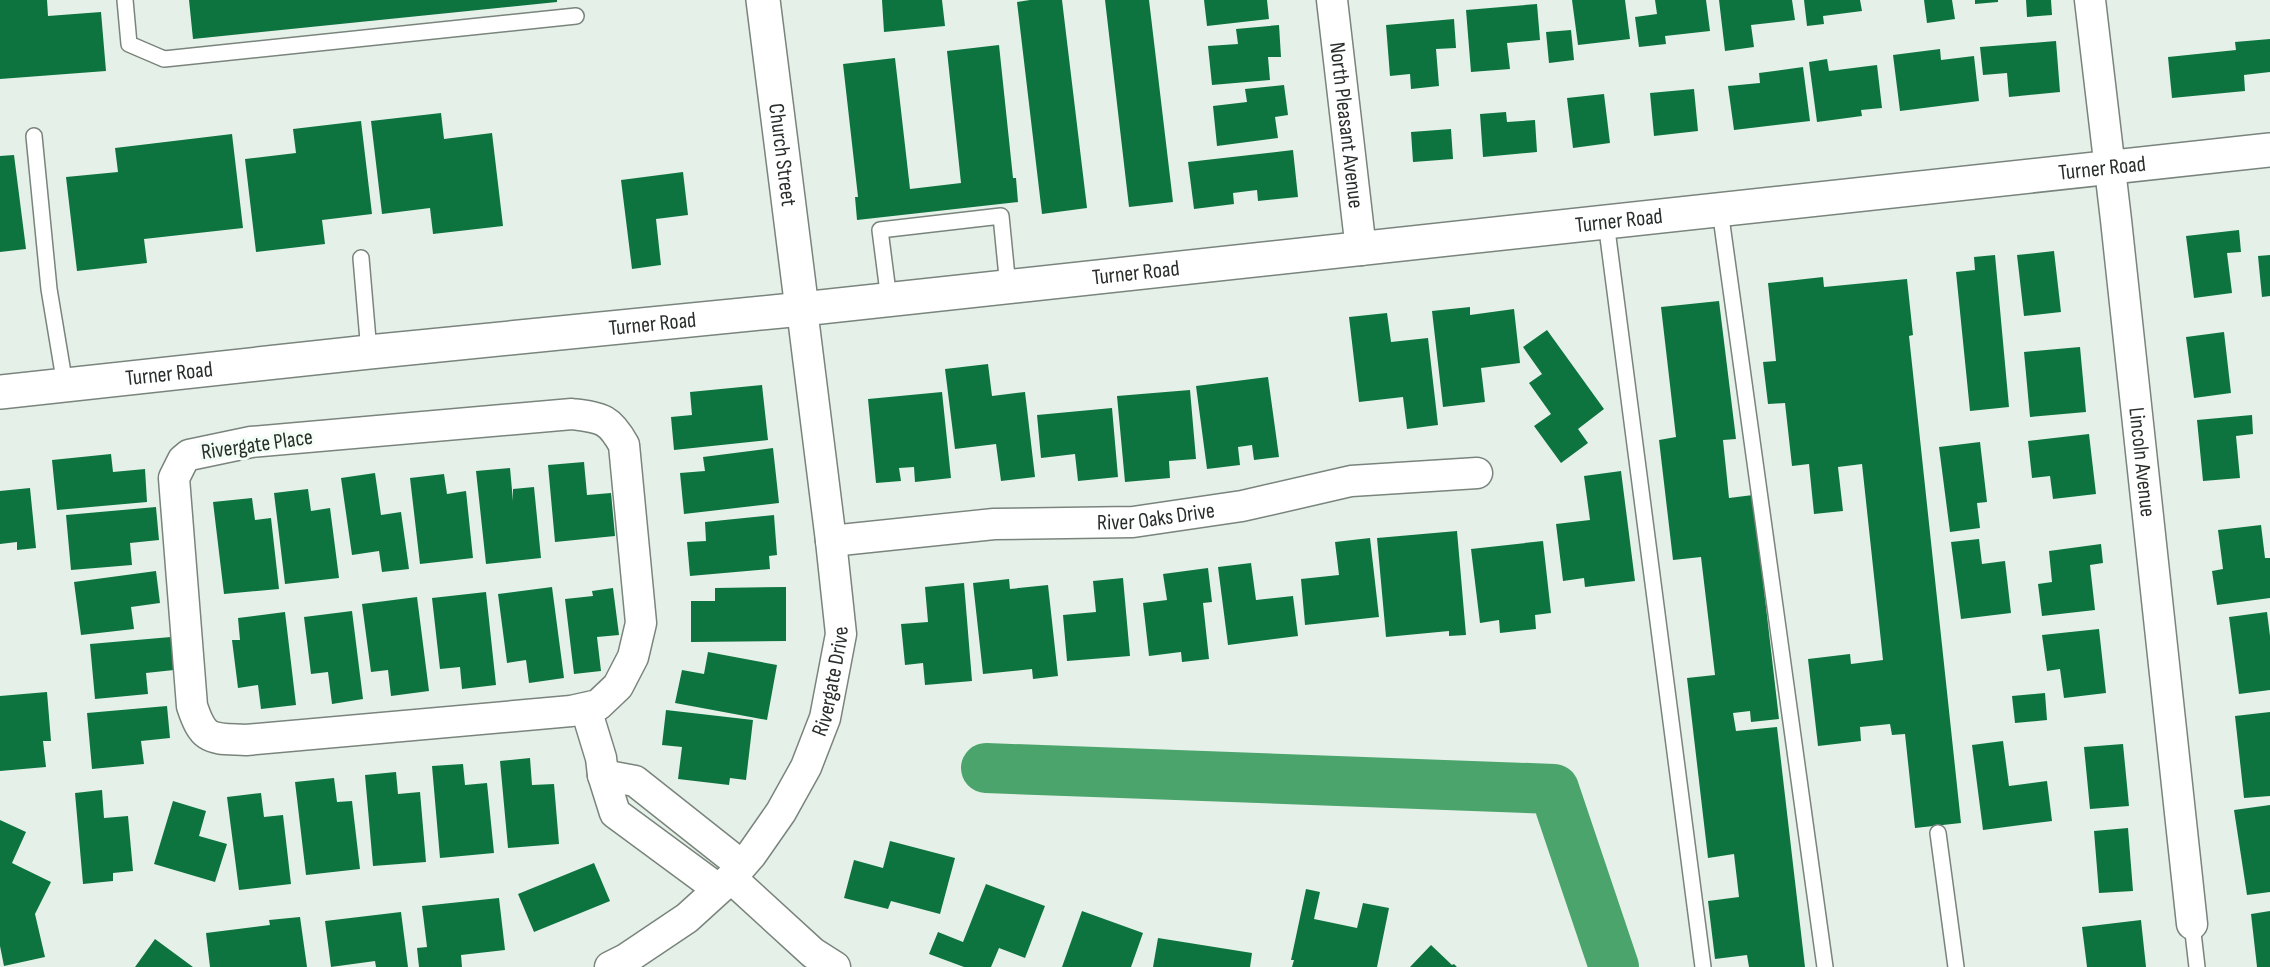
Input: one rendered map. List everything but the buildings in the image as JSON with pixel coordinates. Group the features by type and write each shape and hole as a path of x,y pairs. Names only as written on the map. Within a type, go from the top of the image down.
{"main road":[{"name":"Church Street","path":"763,0 802,309"},
{"name":"Turner Road","path":"0,392 1361,250 2270,150"}],"street":[{"name":"North Pleasant Avenue","path":"1332,0 1361,250"},
{"name":"Lincoln Avenue","path":"2090,0 2192,924"},
{"name":"Rivergate Drive","path":"610,967 627,959 687,918 751,855 781,812 806,767 825,718 841,634 802,309"},
{"name":"Rivergate Place","path":"572,414 597,417 614,427 624,446 641,622 633,657 618,686 598,705 586,709 246,741 213,738 199,727 192,706 174,478 183,460 189,455 251,442 572,414"},
{"name":"River Oaks Drive","path":"831,541 994,524 1133,522 1242,506 1351,481 1477,473"},
{"path":"586,709 615,813 730,878 813,952 836,967"}],"lane":[{"path":"125,0 129,44 164,59 576,16"},
{"path":"34,136 50,289 65,385"},
{"path":"1720,210 1825,967"},
{"path":"889,300 880,230 990,217 1001,216 1008,287"},
{"path":"1606,222 1703,967"},
{"path":"361,258 369,352"},
{"path":"1938,833 1956,967"},
{"path":"2192,924 2198,967"}],"waterway":[{"path":"986,768 1554,789 1614,967"}]}
